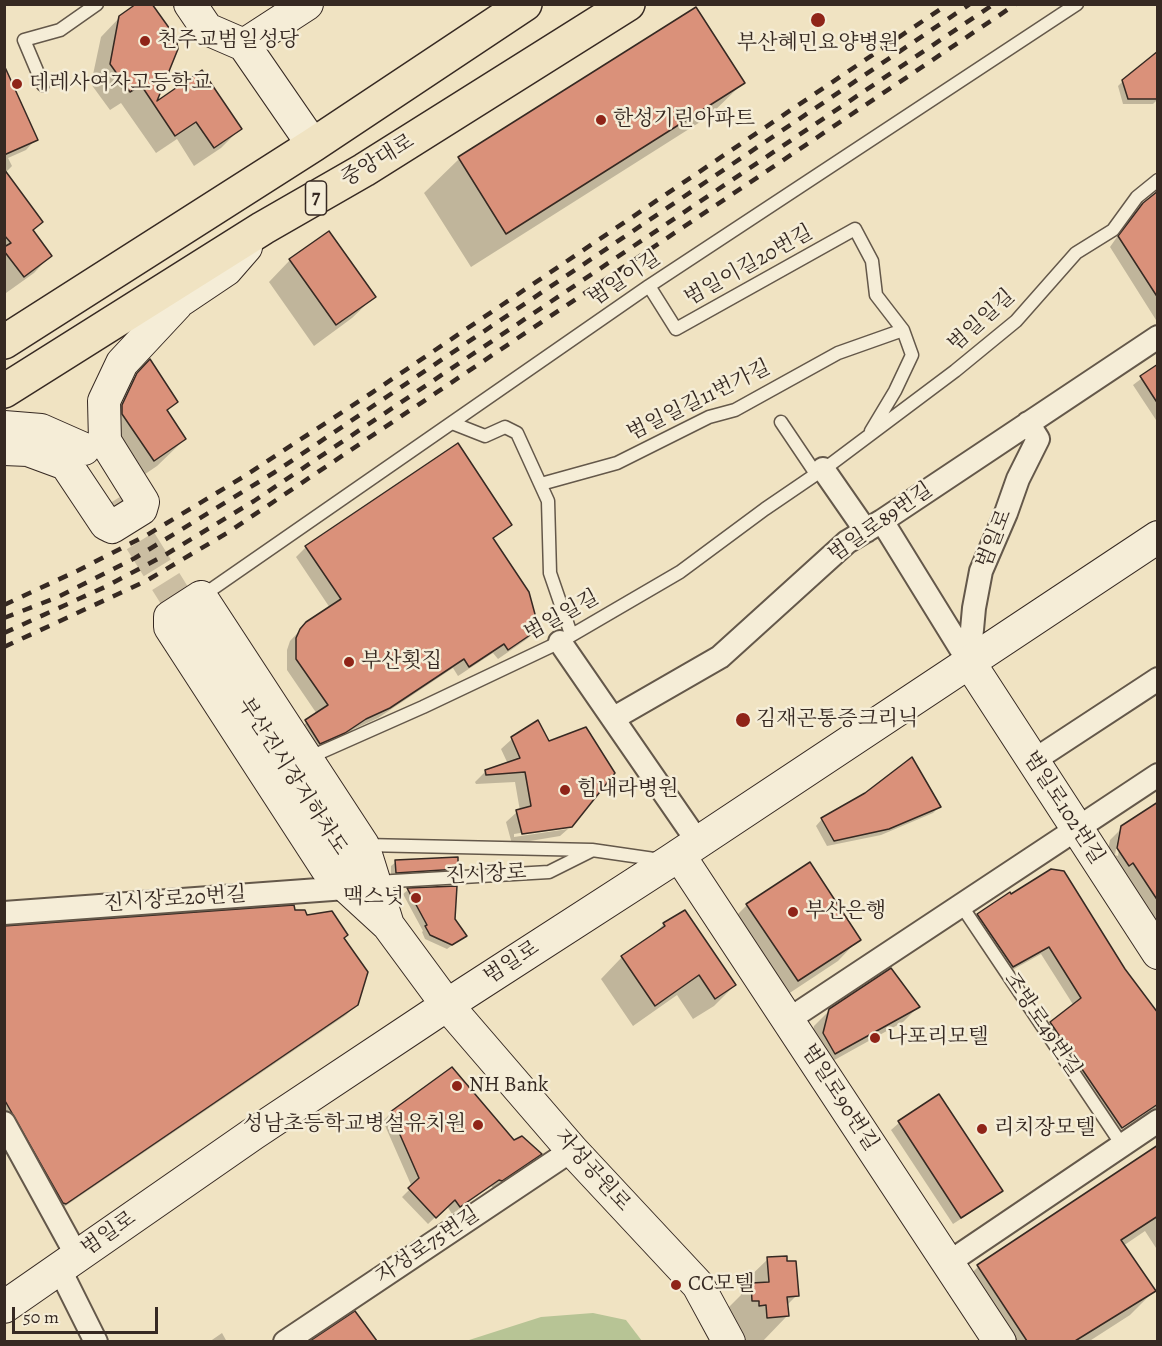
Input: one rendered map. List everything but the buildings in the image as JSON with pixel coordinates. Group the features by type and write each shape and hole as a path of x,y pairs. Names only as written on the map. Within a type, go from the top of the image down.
{"main road":[{"path":"190,4 207,29 244,45 313,145"},
{"path":"244,45 307,4"},
{"name":"7","path":"4,342 313,145 525,4"},
{"name":"중앙대로","path":"4,391 262,228 364,170 628,4"},
{"path":"115,500 84,449 82,397 108,346 177,304 226,270 262,228"},
{"path":"4,449 28,450 66,464 106,524 112,527 141,509 143,502 105,441 104,401 122,363 177,304"},
{"path":"4,428 41,430 84,449"},
{"name":"범일로","path":"4,1307 253,1134 1158,537"},
{"path":"361,885 363,845 201,597 170,616 171,627 327,869 361,885 447,1005"},
{"name":"부산진시장지하차도","path":"196,630 388,925"},
{"name":"범일로102번길","path":"969,662 1158,952"},
{"name":"범일로90번길","path":"682,853 788,1020 998,1340"},
{"name":"자성공원로","path":"447,1005 572,1150 698,1285 729,1341"}],"street":[{"name":"범일로89번길","path":"614,718 720,657 847,542 1158,337"},
{"name":"범일로","path":"969,662 974,608 981,571 1018,479 1038,439 1028,423"},
{"path":"820,472 874,526 969,662"},
{"path":"565,638 614,718 682,853"},
{"path":"1033,761 1158,679"},
{"path":"788,1020 1158,775"},
{"name":"진시장로20번길","path":"4,913 361,885"},
{"path":"948,1263 1158,1121"},
{"path":"4,1123 68,1262"},
{"name":"자성로75번길","path":"285,1341 572,1150"},
{"name":"범일로","path":"68,1262 96,1341"}],"lane":[{"path":"44,86 24,40 60,30 97,4"},
{"name":"범일이길","path":"201,597 649,286 1077,4"},
{"name":"범일일길","path":"307,759 423,707 565,638 680,572 955,372 1016,321 1076,253 1113,230 1137,196 1158,180"},
{"name":"범일이길20번길","path":"649,286 676,329 855,229 873,261 876,295 903,330"},
{"path":"867,437 895,391 912,355 903,330"},
{"name":"범일일길11번가길","path":"541,484 617,463 709,417 735,410 838,353 903,330"},
{"path":"781,422 820,472"},
{"path":"452,423 485,436 505,427 517,433 548,501 550,573 565,638"},
{"path":"363,845 682,853"},
{"name":"진시장로","path":"361,885 549,872 592,850"},
{"name":"조방로49번길","path":"961,905 1122,1145"}],"green space":[{"path":"593,1313 626,1320 642,1341 466,1341 541,1317"}],"tunnel":[{"path":"115,500 196,630"}],"railway":[{"path":"4,605 147,535 243,477 370,394 948,4"},
{"path":"4,618 58,597 135,558 275,472 970,4"},
{"path":"4,633 107,586 165,555 254,501 994,4"},
{"path":"4,647 146,581 227,533 1016,4"}],"place":[{"name":"부산혜민요양병원","path":"818,20"},
{"name":"천주교범일성당","path":"145,41"},
{"name":"데레사여자고등학교","path":"17,84"},
{"name":"한성기린아파트","path":"601,120"},
{"name":"부산횟집","path":"349,662"},
{"name":"김재곤통증크리닉","path":"743,720"},
{"name":"힘내라병원","path":"565,790"},
{"name":"맥스넛","path":"416,898"},
{"name":"부산은행","path":"793,912"},
{"name":"나포리모텔","path":"875,1038"},
{"name":"NH Bank","path":"457,1086"},
{"name":"성남초등학교병설유치원","path":"478,1125"},
{"name":"리치장모텔","path":"982,1129"},
{"name":"CC모텔","path":"676,1285"}]}
